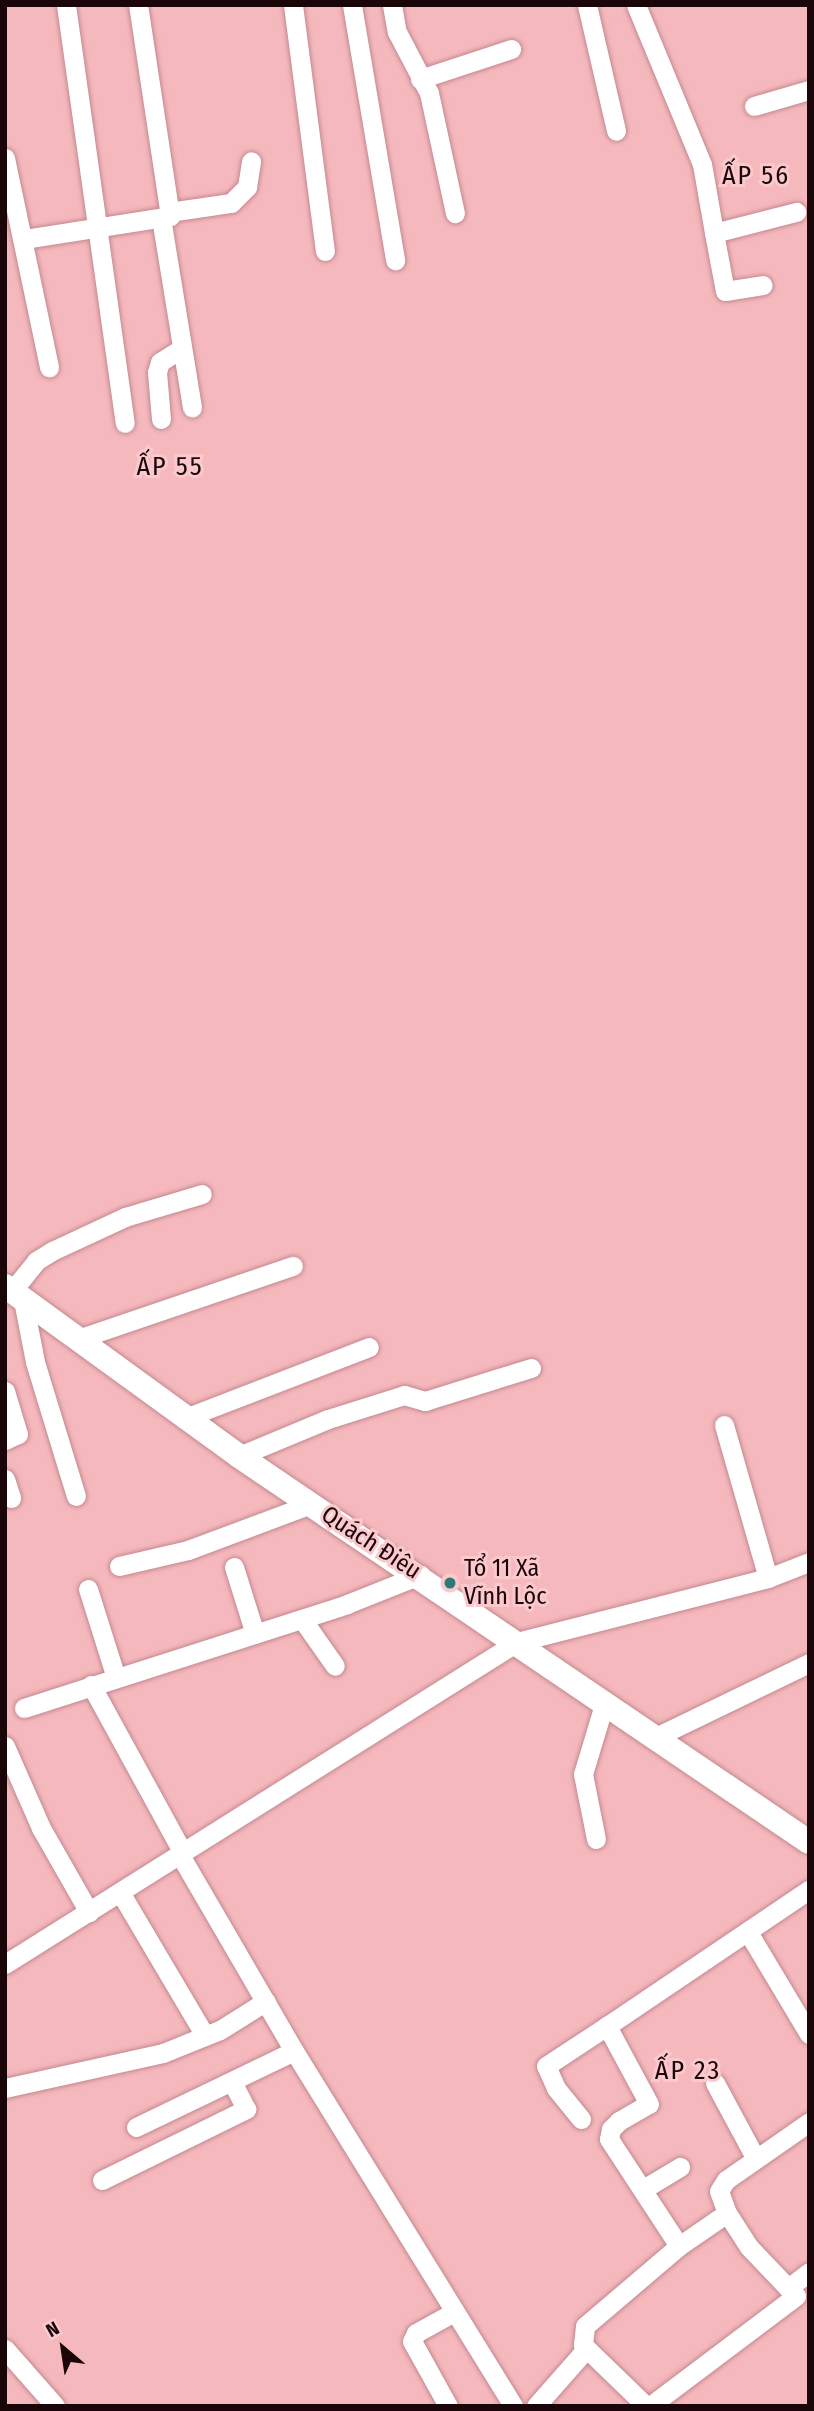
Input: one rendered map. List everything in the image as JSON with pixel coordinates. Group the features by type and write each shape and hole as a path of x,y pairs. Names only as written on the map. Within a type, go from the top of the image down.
{"main road":[{"name":"Quách Điêu","path":"13,1292 239,1456 420,1575 809,1842"}],"street":[{"path":"66,5 95,228 125,423"},
{"path":"138,5 181,349 192,407"},
{"path":"293,5 325,251"},
{"path":"352,5 395,260"},
{"path":"392,5 397,32 429,93 455,212"},
{"path":"587,5 616,131"},
{"path":"636,5 698,154 725,291 730,293 763,285"},
{"path":"420,79 511,49"},
{"path":"754,106 809,90"},
{"path":"5,158 11,203 25,239 49,367"},
{"path":"25,239 231,203 247,187 251,161"},
{"path":"714,233 796,212"},
{"path":"161,419 157,372 160,362 181,349"},
{"path":"76,1496 13,1292 36,1261 52,1251 125,1217 202,1194"},
{"path":"78,1339 293,1266"},
{"path":"185,1418 369,1347"},
{"path":"239,1456 328,1419 404,1395 425,1401 531,1367"},
{"path":"5,1391 18,1434 5,1440"},
{"path":"724,1425 768,1577"},
{"path":"5,1479 11,1498"},
{"path":"119,1566 188,1550 312,1504"},
{"path":"5,1964 517,1642 768,1577 809,1562"},
{"path":"234,1567 255,1634"},
{"path":"24,1708 302,1619 420,1575"},
{"path":"88,1589 116,1678"},
{"path":"302,1619 335,1667"},
{"path":"658,1737 809,1663"},
{"path":"91,1685 182,1854 294,2052 513,2406"},
{"path":"596,1839 583,1774 605,1701"},
{"path":"5,1746 41,1828 89,1912"},
{"path":"581,2119 556,2088 546,2066 809,1890"},
{"path":"120,1892 205,2036"},
{"path":"748,1932 809,2034"},
{"path":"5,2088 163,2053 205,2036 266,2001"},
{"path":"607,2026 649,2104 619,2121 611,2129 609,2139 645,2189 679,2246"},
{"path":"136,2127 294,2052"},
{"path":"102,2180 246,2109 232,2081"},
{"path":"715,2083 756,2159"},
{"path":"809,2122 723,2183 720,2198 749,2247 788,2288 809,2272"},
{"path":"645,2189 680,2167"},
{"path":"536,2406 586,2349 585,2326 679,2246 727,2213"},
{"path":"586,2349 648,2406 796,2296"},
{"path":"448,2406 412,2340 416,2333 454,2312"},
{"path":"5,2348 55,2406"}],"place":[{"name":"Tổ 11 Xã Vĩnh Lộc","path":"450,1583"}],"district":[{"name":"ẤP 56","path":"756,176"},
{"name":"ẤP 55","path":"170,467"},
{"name":"ẤP 23","path":"688,2071"}]}
